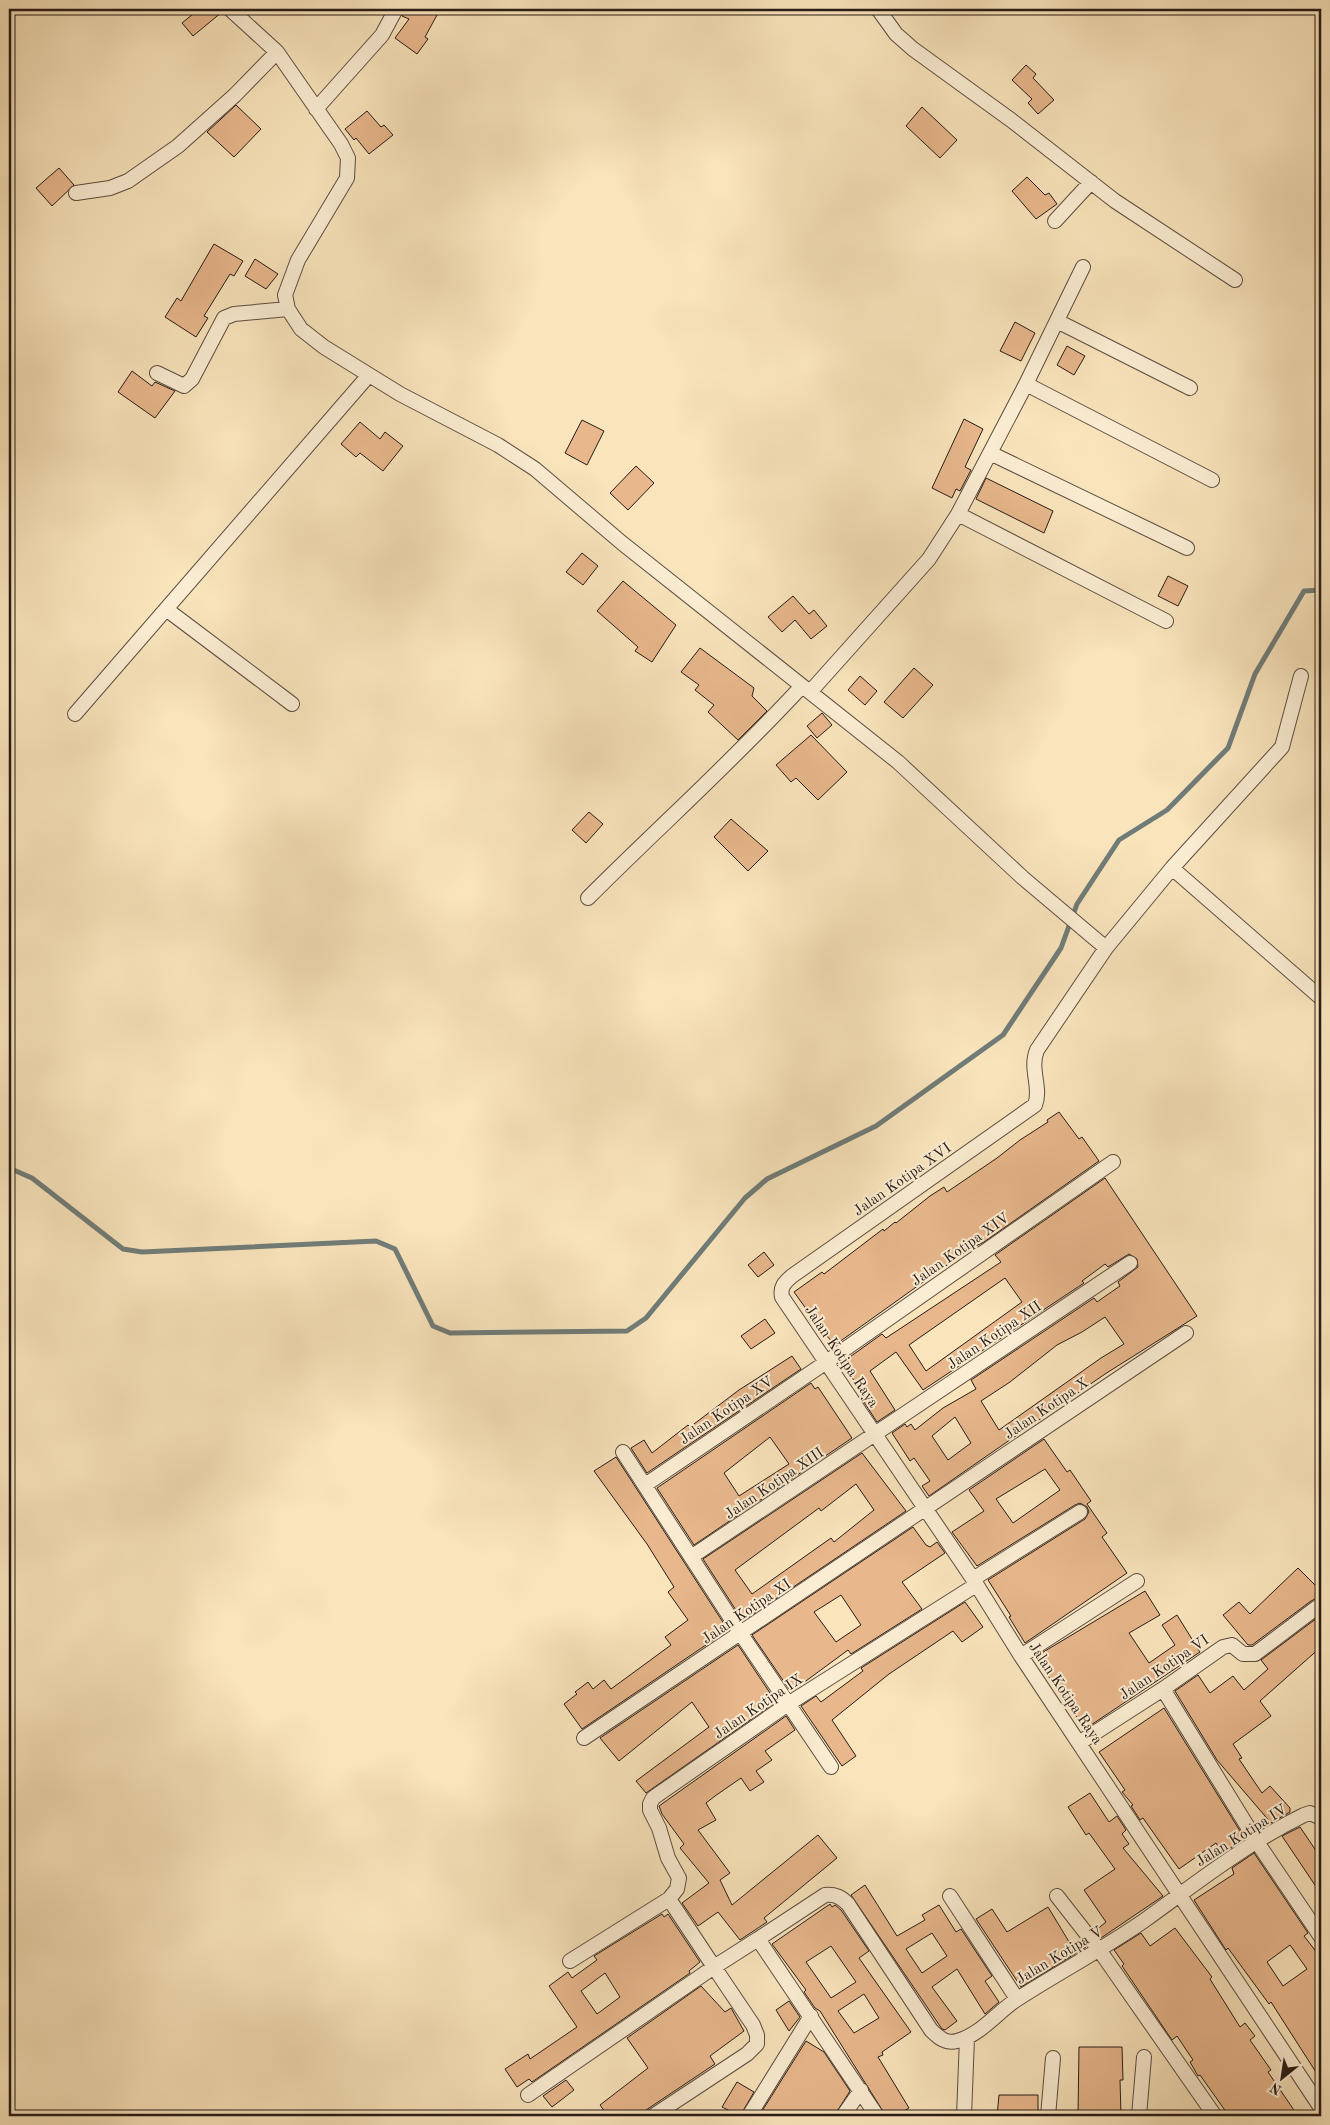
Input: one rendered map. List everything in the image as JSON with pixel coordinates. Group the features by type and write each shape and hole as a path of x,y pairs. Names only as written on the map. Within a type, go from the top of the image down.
{"street":[{"path":"230,9 277,52 341,144 348,158 347,178 288,280 284,295 288,309 301,329 316,341 400,394 498,445 534,469 622,542 898,762 1023,878 1106,948"},
{"path":"316,108 382,35 396,9"},
{"path":"878,9 896,34 913,49 1115,201 1235,280"},
{"path":"76,192 110,188 128,181 178,146 235,94 277,52"},
{"path":"1055,221 1091,182"},
{"path":"588,898 649,837 806,689 917,574 958,514 1026,384 1083,267"},
{"path":"157,373 184,386 192,379 224,318 234,314 288,309"},
{"path":"1057,321 1190,388"},
{"path":"75,714 369,375"},
{"path":"1026,384 1212,480"},
{"path":"990,453 1187,548"},
{"path":"958,514 1166,621"},
{"path":"166,609 292,704"},
{"name":"Jalan Kotipa XVI","path":"782,1297 782,1286 792,1276 1030,1110 1037,1100 1034,1058 1037,1050 1106,948 1172,868 1282,746 1301,676"},
{"path":"1172,868 1321,998"},
{"name":"Jalan Kotipa XIV","path":"825,1363 1113,1162"},
{"name":"Jalan Kotipa XII","path":"875,1434 1130,1263"},
{"name":"Jalan Kotipa Raya","path":"782,1297 924,1510 975,1582 1021,1656 1321,2108"},
{"name":"Jalan Kotipa X","path":"924,1510 1186,1333"},
{"name":"Jalan Kotipa XV","path":"645,1485 825,1363"},
{"name":"Jalan Kotipa XIII","path":"691,1557 875,1434"},
{"path":"623,1452 741,1634 831,1766"},
{"name":"Jalan Kotipa XI","path":"584,1738 924,1510"},
{"name":"Jalan Kotipa IX","path":"669,1898 677,1889 679,1878 668,1858 659,1828 650,1810 653,1798 788,1704 1080,1512"},
{"path":"1021,1656 1137,1581"},
{"name":"Jalan Kotipa VI","path":"1079,1743 1164,1689 1223,1647 1232,1645 1242,1654 1254,1654 1316,1608"},
{"path":"1164,1689 1257,1842 1321,1937"},
{"name":"Jalan Kotipa IV","path":"1179,1893 1304,1814 1310,1813 1321,1818"},
{"name":"Jalan Kotipa V","path":"961,2040 1017,1999 1100,1951 1179,1893"},
{"path":"528,2094 714,1967 825,1895 834,1894 848,1904 931,2030 942,2040 961,2040 964,2116"},
{"path":"950,1896 1017,1999"},
{"path":"1057,1896 1100,1951 1214,2116"},
{"path":"570,1961 669,1898 753,2025 757,2035 756,2044 747,2054 653,2116"},
{"path":"758,1939 877,2116"},
{"path":"749,2116 811,2016"},
{"path":"1048,2116 1053,2058"},
{"path":"1139,2116 1144,2058"},
{"path":"843,2116 861,2090"}],"building":[{"path":"199,9 221,9 222,12 193,36 182,23"},
{"path":"405,9 426,9 437,15 425,37 428,39 417,54 395,38 409,19 402,16"},
{"path":"1026,65 1036,74 1033,78 1054,100 1038,114 1028,103 1032,99 1012,80"},
{"path":"236,105 261,129 234,157 207,132"},
{"path":"922,107 957,140 940,158 906,126"},
{"path":"367,111 381,127 384,125 393,135 369,154 356,138 354,140 345,129"},
{"path":"59,168 74,185 52,206 36,188"},
{"path":"1027,177 1045,195 1049,193 1057,204 1036,219 1012,191"},
{"path":"214,244 243,261 234,276 230,274 204,316 208,318 196,337 165,317 177,298 181,301"},
{"path":"255,259 278,274 266,289 245,276"},
{"path":"1015,322 1035,333 1021,361 1000,351"},
{"path":"1067,346 1085,356 1074,375 1057,365"},
{"path":"132,371 152,386 155,382 175,391 155,418 118,392"},
{"path":"964,419 983,429 965,467 971,470 960,491 956,489 952,498 932,488"},
{"path":"582,420 604,431 587,465 565,453"},
{"path":"360,422 380,439 385,432 403,446 383,471 360,453 356,457 341,444"},
{"path":"636,466 654,483 628,510 610,493"},
{"path":"986,478 1053,511 1044,533 976,499"},
{"path":"582,553 598,566 583,585 566,572"},
{"path":"1168,576 1188,586 1178,606 1158,596"},
{"path":"623,581 676,625 652,662 635,651 638,647 597,611"},
{"path":"793,596 809,614 814,610 827,626 811,639 795,620 782,632 768,617"},
{"path":"700,648 754,688 752,696 767,711 738,740 708,712 714,705 695,690 699,685 681,672"},
{"path":"914,668 933,685 903,718 884,702"},
{"path":"860,676 877,691 865,705 848,690"},
{"path":"822,713 832,725 817,738 807,726"},
{"path":"811,735 847,772 818,800 796,778 791,782 776,765"},
{"path":"589,812 603,824 586,843 572,830"},
{"path":"731,819 768,851 748,871 714,837"},
{"path":"1059,1112 1079,1139 1082,1137 1099,1161 984,1242 968,1250 835,1345 826,1335 824,1337 809,1319 812,1317 794,1292 822,1272 824,1274 883,1229 884,1231 896,1223 930,1196 944,1187 947,1192 1048,1122 1047,1120"},
{"path":"1105,1178 1197,1316 1105,1374 929,1496 922,1486 930,1481 914,1458 910,1461 892,1433 905,1424 907,1427 911,1424 915,1430 943,1408 976,1389 971,1380 1094,1298 1097,1302 1120,1286 1118,1282 1138,1267 1137,1259 1129,1254 1108,1267 1105,1264 1082,1281 1084,1283 923,1390 896,1352 870,1371 895,1410 877,1422 862,1399 865,1397 843,1364 847,1359 882,1334 886,1338 1001,1262 995,1255","holes":["1005,1278 1022,1302 926,1371 909,1345","1105,1317 1124,1344 1101,1358 999,1430 981,1401 1010,1382 1057,1345","955,1417 971,1443 948,1460 932,1436"]},
{"path":"764,1252 774,1265 758,1277 748,1265"},
{"path":"765,1319 775,1333 751,1349 741,1336"},
{"path":"792,1356 801,1369 647,1473 631,1448 644,1440 652,1453 688,1425 690,1427 739,1390"},
{"path":"811,1383 815,1389 818,1387 852,1438 694,1545 657,1488","holes":["770,1437 789,1464 739,1496 724,1473"]},
{"path":"1044,1439 1067,1472 1070,1470 1091,1501 1087,1504 1107,1533 1102,1537 1127,1573 1025,1643 1009,1617 1011,1616 988,1580 1085,1519 1089,1512 1087,1507 1080,1503 1075,1505 977,1566 952,1532 984,1511 969,1490","holes":["1045,1469 1060,1490 1013,1523 996,1499"]},
{"path":"862,1453 906,1511 743,1621 703,1559","holes":["856,1484 874,1510 834,1542 831,1538 752,1594 735,1570 819,1508 821,1511"]},
{"path":"616,1457 728,1630 582,1729 564,1704 577,1694 575,1692 588,1682 593,1689 604,1680 611,1689 671,1645 665,1637 688,1620 668,1592 674,1587 647,1544 594,1471"},
{"path":"913,1527 926,1545 930,1547 937,1542 945,1553 902,1582 922,1609 851,1654 848,1650 791,1692 752,1635","holes":["841,1595 861,1625 836,1642 814,1612"]},
{"path":"1298,1568 1321,1591 1321,1601 1315,1599 1311,1601 1252,1645 1248,1645 1223,1615 1239,1602 1250,1614"},
{"path":"1145,1591 1160,1615 1129,1633 1149,1663 1175,1645 1162,1625 1177,1615 1200,1652 1085,1729 1035,1657"},
{"path":"965,1602 983,1627 962,1642 953,1631 889,1674 832,1720 856,1756 842,1766 801,1706 816,1696 821,1702 863,1671 861,1668"},
{"path":"1321,1615 1321,1647 1260,1701 1271,1716 1233,1744 1242,1758 1239,1759 1262,1793 1270,1786 1290,1808 1290,1812 1271,1823 1217,1760 1175,1691 1198,1675 1210,1693 1233,1676 1244,1690 1268,1669 1261,1660"},
{"path":"738,1645 776,1702 646,1793 636,1781 709,1727 692,1702 619,1761 600,1738"},
{"path":"1164,1708 1245,1839 1222,1853 1216,1843 1179,1869 1143,1818 1140,1820 1131,1806 1133,1805 1122,1792 1125,1790 1099,1752"},
{"path":"786,1716 795,1730 765,1751 772,1760 756,1771 764,1782 750,1791 741,1778 715,1796 706,1803 716,1820 698,1830 730,1873 720,1880 732,1905 818,1835 837,1858 764,1918 767,1922 740,1940 718,1912 698,1926 682,1903 709,1883 680,1848 684,1844 662,1814 659,1806"},
{"path":"1090,1793 1109,1822 1117,1816 1126,1830 1122,1834 1129,1844 1123,1848 1163,1896 1101,1938 1095,1931 1106,1922 1084,1890 1115,1869 1089,1833 1086,1835 1068,1807"},
{"path":"1300,1827 1321,1858 1321,1894 1282,1836"},
{"path":"1254,1853 1308,1933 1304,1936 1321,1958 1321,2080 1271,2002 1269,2004 1228,1948 1226,1950 1194,1900 1234,1874 1232,1868","holes":["1290,1945 1307,1969 1283,1986 1267,1962"]},
{"path":"865,1885 897,1936 925,1920 922,1915 939,1905 956,1932 961,1929 992,1976 985,1981 999,2002 985,2014 957,1969 932,1987 957,2021 945,2030 942,2029 851,1895","holes":["932,1933 947,1956 922,1973 906,1949"]},
{"path":"830,1904 832,1907 835,1905 841,1910 869,1951 859,1958 911,2032 882,2052 883,2055 878,2057 909,2108 896,2116 886,2116 820,2011 815,2008 804,1992 806,1990 772,1944","holes":["831,1946 856,1982 831,1998 806,1962","864,1994 879,2018 854,2033 838,2011"]},
{"path":"1048,1907 1071,1945 1079,1940 1086,1947 1021,1987 976,1919 992,1909 1007,1932"},
{"path":"662,1914 664,1917 668,1914 700,1962 689,1971 690,1973 532,2082 529,2079 517,2087 505,2069 528,2054 530,2059 577,2027 549,1986 568,1972 572,1978 597,1960 594,1956","holes":["605,1973 620,1997 597,2014 581,1991"]},
{"path":"1175,1928 1212,1977 1210,1979 1240,2027 1245,2023 1255,2036 1250,2040 1271,2070 1268,2072 1298,2116 1229,2116 1200,2075 1198,2076 1190,2062 1193,2060 1177,2036 1172,2040 1122,1966 1124,1964 1114,1950 1141,1933 1150,1946"},
{"path":"701,1986 725,2012 731,2008 744,2031 710,2056 715,2064 637,2116 608,2116 600,2105 648,2068 627,2038"},
{"path":"789,2001 800,2017 789,2031 776,2010"},
{"path":"806,2041 824,2052 850,2091 834,2116 759,2116"},
{"path":"1079,2047 1122,2047 1123,2080 1120,2080 1121,2116 1078,2116"},
{"path":"566,2080 574,2090 552,2107 543,2096"},
{"path":"737,2082 754,2092 740,2116 722,2107"},
{"path":"999,2095 1038,2095 1038,2116 997,2116"}],"waterway":[{"path":"9,1168 32,1178 123,1249 142,1252 376,1241 395,1249 433,1326 450,1333 627,1331 646,1318 745,1198 767,1179 876,1126 1003,1035 1061,948 1077,904 1119,840 1167,810 1228,748 1255,674 1304,591 1321,590"}]}
